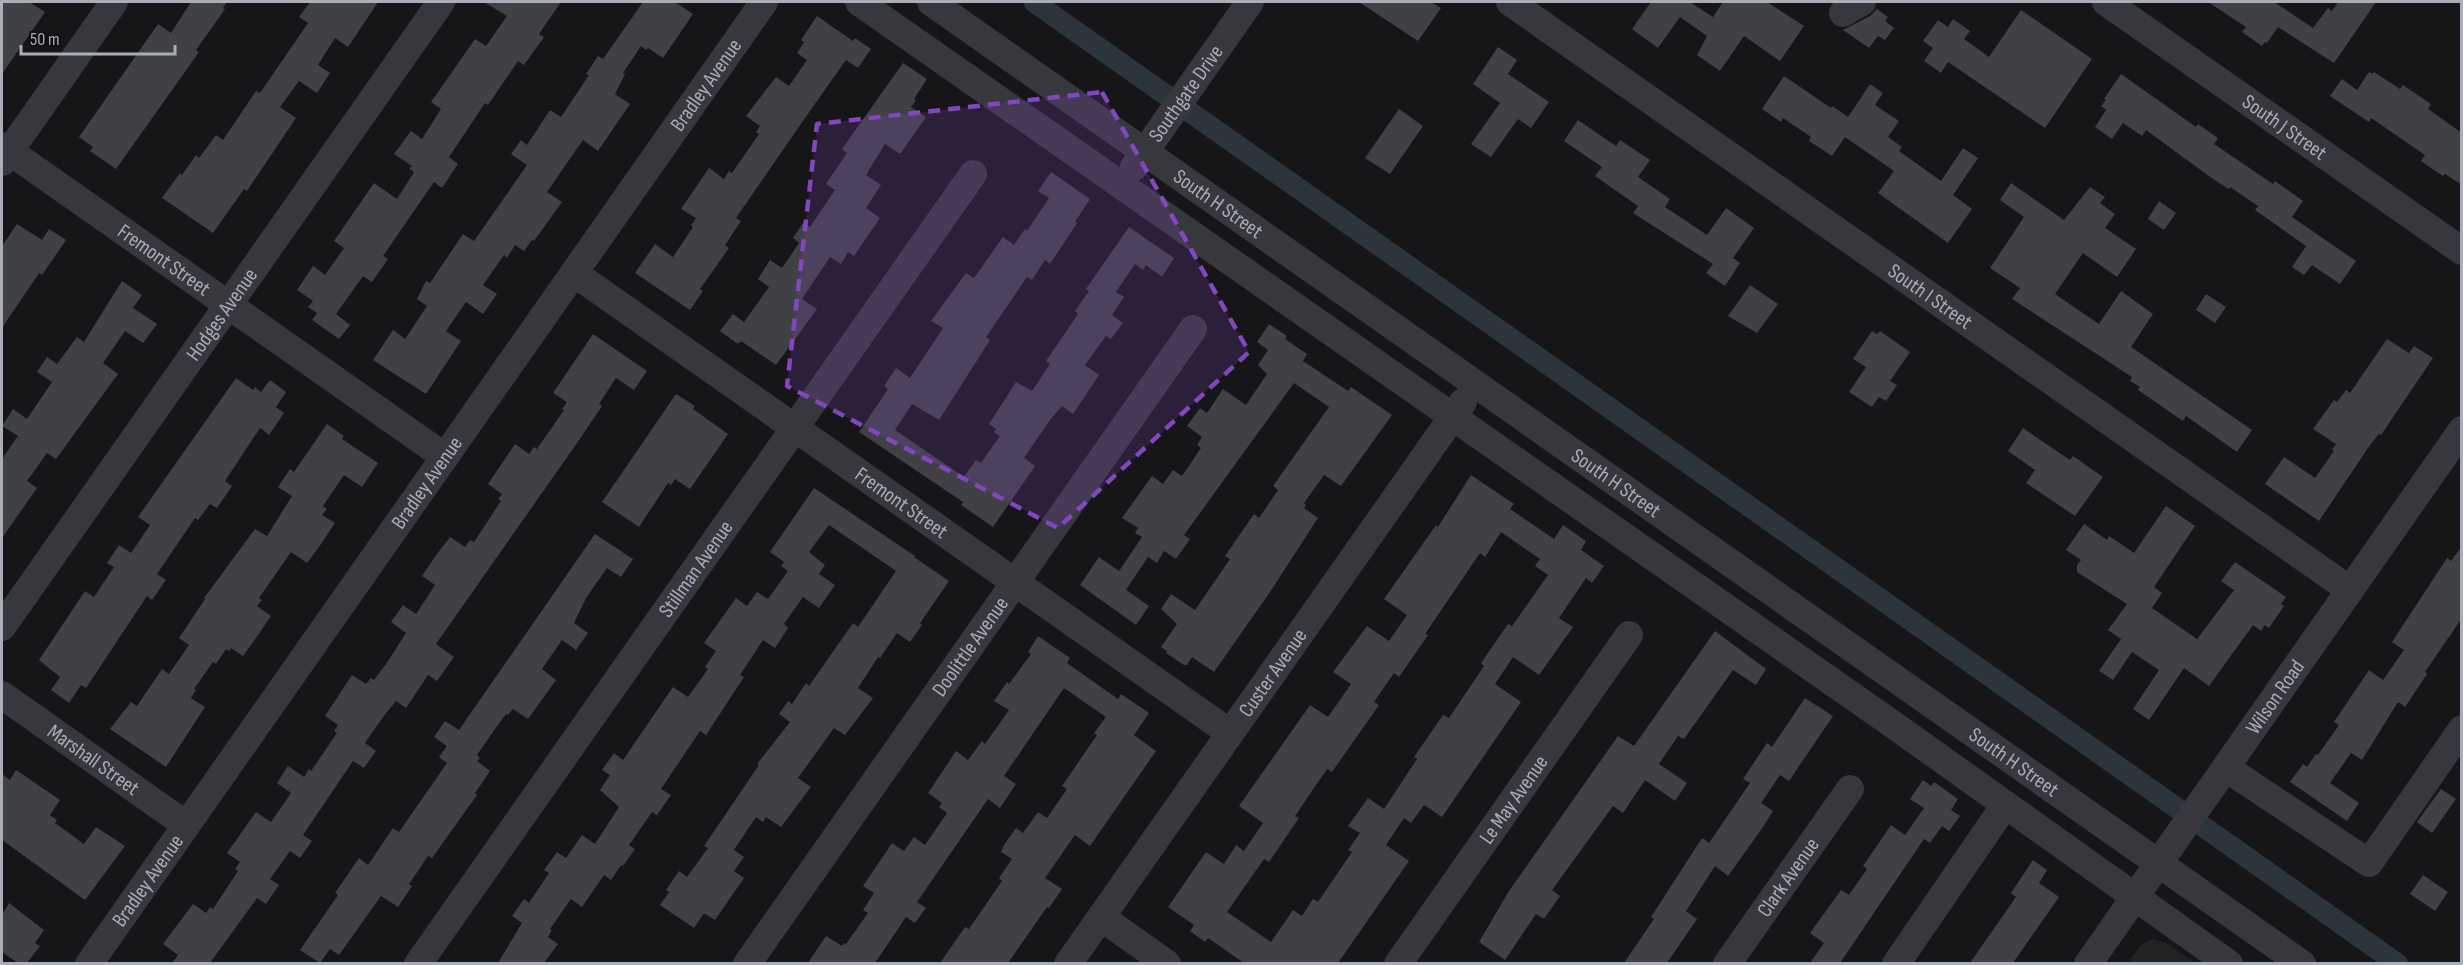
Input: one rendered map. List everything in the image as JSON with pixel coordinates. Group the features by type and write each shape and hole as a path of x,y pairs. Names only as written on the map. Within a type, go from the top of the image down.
{"street":[{"path":"4,153 114,2"},
{"name":"Hodges Avenue","path":"2,627 441,2"},
{"name":"Bradley Avenue","path":"89,963 764,2"},
{"name":"South H Street","path":"859,2 2006,805 2218,960"},
{"name":"South H Street","path":"931,2 2302,963"},
{"name":"Southgate Drive","path":"1120,186 1250,2"},
{"name":"South I Street","path":"1510,2 2350,590"},
{"name":"South J Street","path":"2106,2 2462,251"},
{"name":"Fremont Street","path":"4,153 228,304 445,457"},
{"name":"Stillman Avenue","path":"418,963 973,174"},
{"name":"Fremont Street","path":"574,273 1230,733"},
{"name":"Doolittle Avenue","path":"747,963 1193,329"},
{"name":"Custer Avenue","path":"1068,963 1452,416 1478,384"},
{"name":"Wilson Road","path":"2099,959 2134,897 2158,862 2462,430"},
{"name":"Le May Avenue","path":"1398,963 1629,634"},
{"name":"Marshall Street","path":"2,695 186,825"},
{"path":"2226,768 2369,863 2462,729"},
{"name":"Clark Avenue","path":"1727,963 1850,789"},
{"path":"1896,963 2006,805"},
{"path":"1101,917 1167,963"}],"highlighted area":[{"path":"1102,92 1249,352 1058,528 787,386 817,124"}],"shaded area":[{"path":"2152,939 2166,943 2195,963 2128,963 2140,946"}],"building":[{"path":"2,2 29,2 45,12 2,74"},
{"path":"191,2 227,2 223,8 225,9 196,50 199,52 116,169 90,151 93,147 79,137 158,24 171,33"},
{"path":"310,2 378,2 348,47 335,38 318,65 330,73 317,93 299,81 280,107 296,118 247,191 244,189 213,233 162,198 180,173 182,175 196,155 199,158 216,135 223,140 256,91 260,93 308,23 299,17"},
{"path":"484,2 561,2 539,34 544,37 524,65 518,61 488,105 485,103 449,157 458,164 442,188 434,182 383,256 388,259 372,282 363,276 336,314 350,325 339,339 312,320 317,313 308,307 313,301 297,290 313,266 325,275 344,248 334,241 374,183 397,199 414,172 409,169 412,166 394,154 411,131 422,139 441,109 431,102 475,39 486,46 507,16"},
{"path":"643,2 675,2 693,14 663,58 641,46 623,73 625,74 615,94 630,104 598,151 583,140 578,147 547,192 562,202 534,241 532,240 524,251 515,245 507,258 504,255 483,285 497,294 483,314 466,302 446,331 461,341 426,394 373,360 393,330 405,339 427,306 417,299 426,281 430,283 463,234 474,241 527,165 511,154 521,140 527,145 550,110 561,117 589,75 586,74 598,56 603,59"},
{"path":"1359,2 1431,2 1441,8 1418,41"},
{"path":"1651,2 1690,2 1713,17 1723,2 1767,2 1804,26 1780,61 1744,36 1720,71 1697,55 1707,36 1680,17 1658,48 1632,29"},
{"path":"2208,2 2274,2 2313,28 2328,8 2332,11 2338,2 2376,2 2334,63 2278,27 2267,43 2265,42 2262,46 2242,32 2246,27"},
{"path":"1877,9 1888,17 1885,21 1894,28 1885,40 1878,36 1869,48 1843,30 1870,16"},
{"path":"2021,10 2092,59 2045,128 1948,62 1941,73 1924,61 1933,48 1923,41 1938,20 1948,27 1953,19 1970,31 1964,39 1989,57"},
{"path":"817,16 853,41 855,38 871,49 858,68 846,60 805,118 736,218 741,221 725,245 729,248 700,289 703,291 690,310 635,273 655,244 673,257 693,227 691,226 696,218 681,209 709,168 724,179 729,171 732,173 759,134 756,132 760,126 746,116 776,77 789,86 807,60 797,53 804,42 801,40"},
{"path":"1498,47 1517,60 1508,74 1549,102 1531,128 1518,119 1491,157 1471,144 1500,103 1473,84"},
{"path":"903,63 927,79 911,107 926,117 900,154 885,144 866,175 881,185 866,208 880,218 854,256 848,252 841,264 830,257 802,299 817,309 776,365 741,341 738,344 720,331 733,314 744,322 769,287 758,279 770,260 782,268 799,243 793,238 803,223 810,227 835,190 826,184 847,153 842,149"},
{"path":"2369,72 2372,74 2374,72 2400,89 2403,85 2431,104 2428,109 2462,133 2462,185 2445,174 2443,176 2421,161 2425,155 2371,118 2369,122 2330,96 2342,79 2357,90"},
{"path":"2121,74 2196,127 2198,124 2218,138 2214,144 2273,184 2275,181 2303,201 2292,217 2356,261 2340,284 2312,265 2304,275 2292,267 2306,246 2255,210 2258,206 2230,187 2229,189 2213,179 2146,130 2142,136 2123,123 2112,139 2095,127 2106,110 2101,106 2106,100 2104,99"},
{"path":"1784,76 1848,117 1870,84 1883,93 1875,105 1899,121 1888,137 1902,147 1899,151 1941,181 1963,148 1978,158 1953,195 1972,209 1948,243 1878,193 1894,171 1845,137 1832,156 1809,141 1811,137 1783,118 1781,122 1762,109"},
{"path":"1399,109 1423,126 1390,174 1365,158"},
{"path":"1578,120 1616,146 1620,140 1650,160 1638,177 1670,199 1665,207 1707,235 1726,208 1754,228 1733,258 1740,263 1725,286 1706,273 1713,264 1633,213 1638,206 1595,176 1602,167 1564,141"},
{"path":"1051,172 1090,199 1075,222 1077,223 1050,264 1045,260 1032,280 1027,277 986,337 990,340 939,420 912,404 895,430 964,477 976,460 981,463 1000,436 989,424 1016,382 1032,391 1050,364 1046,361 1078,314 1075,311 1089,291 1086,289 1129,227 1174,258 1162,277 1146,265 1143,270 1135,264 1116,292 1124,297 1112,315 1123,323 1111,339 1106,336 1085,365 1099,375 1073,414 1062,406 1050,420 1024,458 1035,466 993,527 961,505 963,502 859,432 888,389 884,386 896,368 910,378 943,328 931,321 966,273 974,278 1003,237 1014,245 1025,229 1027,231 1049,198 1038,191"},
{"path":"2011,183 2064,220 2090,187 2105,197 2100,203 2115,214 2105,228 2136,249 2117,277 2083,253 2055,294 2099,324 2121,291 2153,314 2131,347 2252,430 2237,452 2186,416 2183,421 2138,390 2140,387 2130,381 2132,377 2012,299 2020,288 1990,268 2024,217 2000,200"},
{"path":"2159,201 2176,213 2164,230 2148,219"},
{"path":"17,224 42,240 49,229 66,240 42,275 39,273 2,328 2,246"},
{"path":"122,281 142,295 133,308 157,324 143,343 125,331 103,363 118,374 56,459 47,453 27,481 37,488 2,538 2,459 18,436 2,426 13,409 27,419 52,382 37,372 47,357 57,364 77,337 84,342"},
{"path":"1750,285 1778,304 1757,333 1728,316"},
{"path":"2206,294 2226,307 2215,323 2196,310"},
{"path":"1269,324 1287,336 1285,339 1307,354 1303,361 1348,391 1351,387 1392,415 1341,486 1324,475 1304,503 1306,505 1304,508 1318,518 1214,672 1192,657 1187,665 1184,665 1166,653 1167,651 1161,647 1177,624 1161,609 1171,594 1195,610 1230,559 1225,556 1254,514 1259,518 1278,490 1273,486 1329,407 1294,383 1184,535 1190,539 1176,559 1164,551 1157,563 1148,557 1126,590 1149,606 1136,625 1080,585 1099,557 1119,571 1142,537 1135,533 1138,528 1122,518 1152,476 1163,484 1173,470 1182,476 1201,448 1197,445 1202,437 1187,426 1200,408 1207,413 1223,389 1246,405 1267,374 1258,365 1268,350 1257,342"},
{"path":"1872,331 1877,334 1880,331 1910,352 1890,381 1897,385 1886,401 1879,397 1872,407 1849,392 1866,367 1853,359"},
{"path":"593,334 647,371 634,390 616,378 599,404 602,406 577,443 436,644 454,657 437,681 428,675 406,708 396,701 383,717 365,743 376,751 364,768 353,761 303,835 312,841 300,858 290,851 270,879 279,885 266,904 257,898 210,963 172,963 178,955 163,944 193,904 206,913 210,907 213,909 238,871 235,869 240,862 227,853 256,812 271,822 291,793 277,783 288,766 304,777 309,769 311,771 337,733 334,731 338,725 325,716 352,675 366,684 371,678 374,680 386,664 406,633 391,622 403,605 416,614 435,585 422,576 434,558 450,537 465,547 470,540 474,542 501,501 498,499 502,494 488,484 515,444 529,454 534,447 537,449 564,410 562,409 567,402 553,393"},
{"path":"2387,339 2409,353 2414,346 2433,358 2319,521 2265,484 2284,457 2315,478 2334,451 2332,450 2336,444 2313,429 2334,400 2337,402 2346,390 2350,393"},
{"path":"236,378 253,390 255,387 261,392 270,380 286,392 276,407 284,413 269,435 260,428 225,481 232,486 217,508 210,504 198,520 195,518 157,574 166,580 152,600 147,596 86,688 81,685 69,703 51,690 60,677 39,660 85,591 94,597 114,567 107,563 119,545 131,553 150,525 138,517"},
{"path":"676,394 695,406 693,409 728,434 690,489 675,479 671,485 668,483 639,527 602,502"},
{"path":"327,424 344,436 342,439 378,463 362,487 344,475 323,506 327,509 322,515 335,523 319,547 307,563 291,552 259,598 262,600 257,606 271,616 258,635 243,656 231,648 229,651 226,649 216,664 213,662 194,689 196,690 191,698 205,707 166,767 110,729 131,702 137,706 162,669 169,674 189,645 179,638 204,598 255,529 267,536 292,496 278,487 290,469 294,472"},
{"path":"2023,428 2070,460 2073,456 2103,477 2075,516 2026,483 2035,470 2008,451"},
{"path":"1471,475 1514,504 1510,509 1554,539 1563,525 1586,541 1581,550 1604,566 1592,583 1586,578 1559,618 1573,627 1539,675 1513,657 1495,684 1521,702 1442,817 1424,805 1411,823 1404,818 1386,845 1409,861 1338,963 1244,963 1208,938 1205,942 1190,931 1194,925 1168,907 1206,852 1224,864 1236,845 1244,851 1263,823 1239,806 1310,705 1328,717 1351,684 1333,672 1367,626 1389,641 1407,615 1384,599 1436,525 1438,527","holes":["1501,532 1540,559 1535,566 1548,575 1512,626 1508,624 1481,663 1484,666 1449,718 1443,715 1414,757 1417,759 1384,809 1368,798 1348,826 1360,833 1348,850 1352,852 1318,902 1313,899 1302,916 1293,910 1271,942 1227,912 1264,859 1269,862 1299,818 1295,816 1327,769 1332,772 1379,705 1374,702 1394,673 1399,677 1480,553 1485,557"]},
{"path":"814,488 949,581 920,623 922,625 910,642 897,633 880,658 878,657 858,688 873,698 845,735 834,728 798,778 811,787 781,827 766,817 763,822 756,817 734,850 744,857 734,871 744,878 715,920 704,913 694,928 660,905 669,892 666,890 679,871 687,877 708,848 704,846 759,765 757,764 790,722 779,714 788,701 792,704 806,683 809,686 853,623 858,627 896,571 829,525 809,552 825,565 819,574 835,585 819,608 803,597 784,624 788,628 775,648 763,640 740,675 744,677 706,735 700,731 661,789 671,795 657,815 652,812 629,845 635,849 623,866 621,865 611,880 604,875 582,907 571,899 550,929 552,930 548,937 558,944 544,963 498,963 522,923 512,916 524,899 529,903 549,873 544,870 557,852 566,858 582,835 595,844 619,807 600,790 610,775 602,770 614,753 623,760 673,687 688,697 708,669 705,667 716,651 704,643 736,598 747,606 757,592 768,599 788,571 781,566 784,562 770,552"},
{"path":"2166,506 2195,526 2154,587 2162,593 2152,608 2197,639 2234,590 2221,581 2235,562 2286,597 2281,604 2284,606 2269,628 2265,625 2261,631 2253,625 2209,686 2184,668 2149,720 2133,709 2159,670 2132,652 2113,680 2099,671 2121,639 2108,630 2127,604 2077,572 2077,565 2081,560 2066,550 2084,524 2107,540 2109,536 2134,553"},
{"path":"595,534 633,559 621,577 607,568 586,598 574,623 588,633 576,650 562,640 542,669 556,680 528,719 513,709 508,715 506,714 477,755 480,758 477,761 490,771 475,793 477,795 432,858 428,856 409,884 412,886 398,907 381,896 339,955 330,949 320,963 300,950 338,895 335,893 359,858 368,865 393,828 399,832 447,763 439,757 447,746 434,737 445,721 459,730"},
{"path":"2462,546 2462,618 2425,672 2427,674 2405,707 2398,702 2362,760 2351,753 2330,783 2359,803 2347,821 2290,782 2303,764 2307,767 2316,754 2318,755 2339,725 2334,722 2369,670 2383,680 2404,650 2392,642 2447,558 2451,561"},
{"path":"1715,631 1766,669 1756,685 1733,670 1684,739 1678,736 1659,764 1687,783 1675,801 1645,780 1623,813 1613,806 1552,890 1560,896 1544,919 1536,914 1505,960 1479,942 1509,891 1618,736 1634,746"},
{"path":"1038,636 1070,658 1067,663 1118,699 1121,694 1149,713 1134,735 1156,751 1090,846 1075,835 1045,878 1062,889 1049,908 1047,907 1008,963 940,963 965,927 969,929 1002,881 999,878 1012,859 1001,852 1004,845 1016,828 1023,833 1038,812 1047,818 1067,789 1062,786 1097,735 1094,733 1106,717 1064,688 1004,776 1016,784 1000,808 988,799 917,902 926,908 915,923 906,917 875,963 808,963 826,936 842,946 846,944 868,913 863,910 874,893 863,886 892,843 904,851 914,837 925,845 947,813 939,807 942,803 928,793 956,751 968,760 982,741 985,744 1009,710 994,701 1031,654 1028,652"},
{"path":"1805,698 1833,716 1789,781 1780,775 1761,803 1773,811 1763,827 1728,876 1715,866 1686,911 1697,919 1667,963 1624,963 1654,919 1651,917 1702,838 1709,843 1750,783 1743,779 1767,743 1772,747"},
{"path":"16,770 60,800 50,815 57,820 55,823 84,844 96,827 125,846 85,900 2,840 2,774 10,780"},
{"path":"1923,780 1931,786 1934,782 1958,799 1951,810 1960,816 1949,831 1942,826 1930,843 1924,839 1840,963 1810,963 1824,943 1810,933 1841,890 1849,895 1867,869 1863,866 1891,825 1905,835 1924,808 1910,799"},
{"path":"2441,789 2456,799 2432,833 2417,822"},
{"path":"2033,860 2047,870 2039,883 2059,897 2013,963 1970,963 2016,897 2011,893"},
{"path":"2423,875 2448,892 2435,911 2410,894"},
{"path":"9,903 44,930 35,943 40,946 27,963 18,963 2,952 2,915"}],"waterway":[{"path":"1034,2 2398,964"}]}
